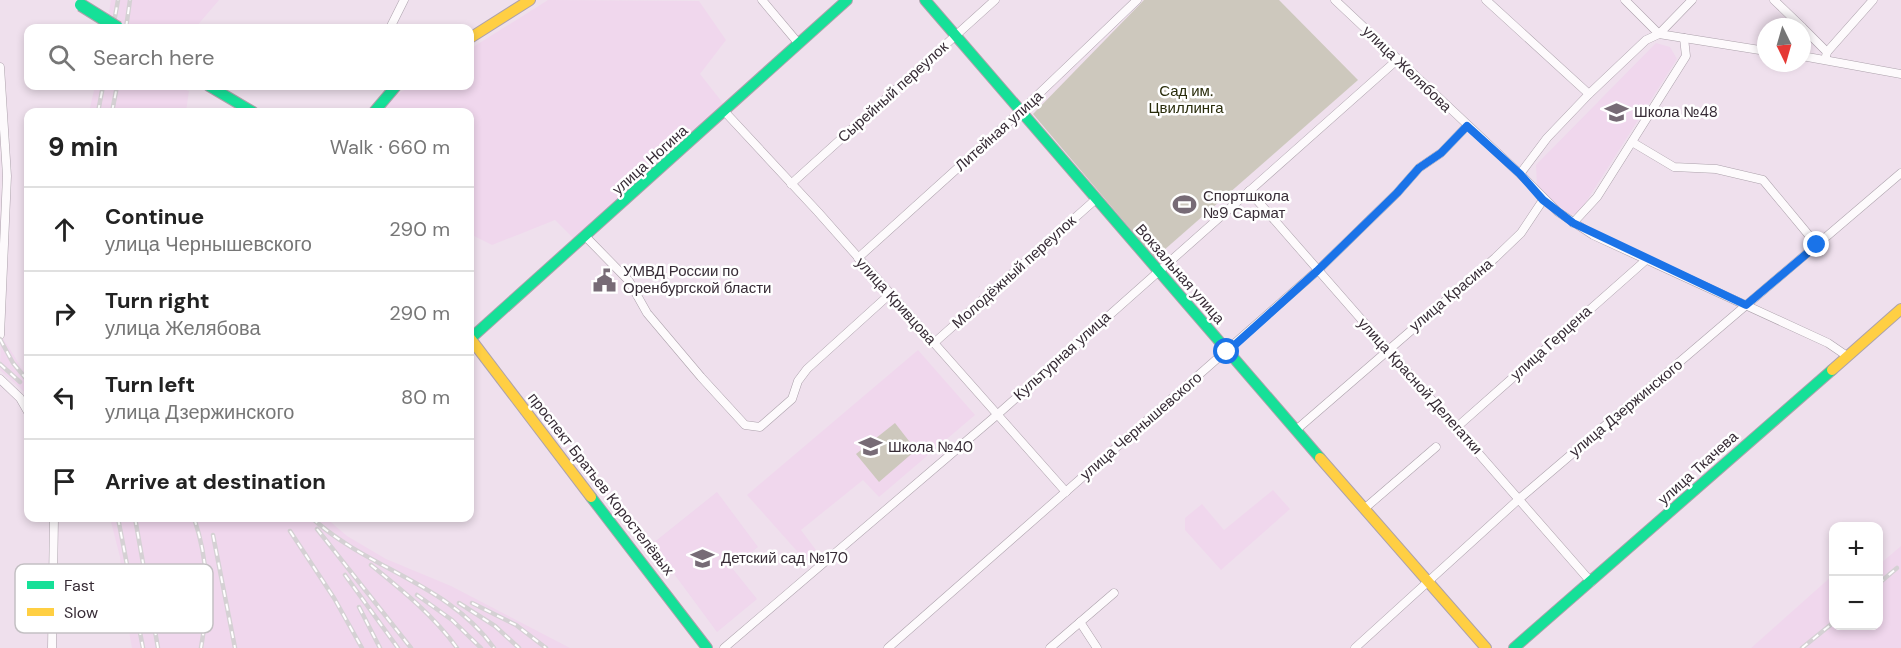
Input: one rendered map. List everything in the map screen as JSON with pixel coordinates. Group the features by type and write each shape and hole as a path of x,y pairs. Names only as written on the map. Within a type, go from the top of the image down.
{"street":[{"path":"392,24 404,0"},
{"path":"474,35 530,0"},
{"path":"762,0 799,44"},
{"name":"улица Ногина","path":"474,335 847,0"},
{"name":"Вокзальная улица","path":"925,0 1022,110 1095,200 1485,648"},
{"name":"Сырейный переулок","path":"791,184 995,0"},
{"name":"Литейная улица","path":"858,258 1022,110 1137,0"},
{"name":"улица Желябова","path":"1335,0 1520,174 1543,200 1573,223 1646,260 1828,343 1847,356"},
{"path":"1486,0 1589,94"},
{"path":"1625,0 1659,34 1757,50"},
{"path":"1520,174 1547,138 1589,94 1646,40 1659,34 1692,0"},
{"path":"1774,0 1793,18"},
{"path":"1826,56 1874,0"},
{"path":"78,3 112,24"},
{"path":"1573,223 1597,197 1686,56 1684,38"},
{"path":"1811,38 1826,56"},
{"path":"1811,56 1826,56 1901,75"},
{"name":"Культурная улица","path":"724,648 998,414 1397,60"},
{"path":"0,67 7,176 0,335"},
{"path":"215,90 246,108"},
{"path":"377,108 393,90"},
{"name":"улица Кривцова","path":"725,112 1066,492"},
{"name":"улица Чернышевского","path":"888,648 1317,271 1397,193 1419,168 1441,153 1467,126"},
{"path":"1632,142 1674,167 1716,169 1763,180 1817,245"},
{"name":"улица Дзержинского","path":"1355,648 1519,499 1901,173"},
{"name":"улица Красной Делегатки","path":"1249,191 1591,582"},
{"name":"Молодёжный переулок","path":"934,343 1095,200"},
{"name":"улица Красина","path":"1296,430 1495,258 1521,233 1543,200"},
{"path":"586,237 629,281 647,313 701,377 746,424 760,427 792,399 798,381 807,369 890,294"},
{"name":"улица Герцена","path":"1457,427 1646,260"},
{"name":"улица Ткачева","path":"1514,648 1901,309"},
{"name":"проспект Братьев Коростелёвых","path":"474,344 707,648"},
{"path":"0,380 20,398 24,405"},
{"path":"1364,509 1436,447"},
{"path":"53,564 54,522"},
{"path":"1050,648 1114,592"},
{"path":"1080,622 1097,648"},
{"path":"52,633 52,648"}],"shaded area":[{"path":"111,0 219,0 198,24 107,24"},
{"path":"548,0 699,1 726,40 700,74 726,107 574,239 555,220 492,245 474,236 474,108 384,108 389,99 404,90 474,90 474,46"},
{"name":"Школа №48","path":"1656,43 1670,47 1677,59 1579,213 1570,215 1537,188 1536,165"},
{"path":"94,90 189,91 187,108 90,108"},
{"path":"1,335 24,372 24,391 0,370"},
{"name":"Школа №40","path":"918,350 975,415 879,497 863,480 801,530 816,550 804,559 747,495"},
{"path":"1273,490 1290,509 1221,570 1185,530 1185,518 1202,504 1224,530"},
{"name":"Детский сад №170","path":"717,492 758,547 732,568 757,599 717,632 652,544"},
{"path":"111,522 331,522 347,536 386,559 451,586 570,648 132,648 129,633 213,633 213,564 120,564"},
{"path":"1901,546 1901,648 1751,648 1829,579 1829,630 1883,630 1883,561"}],"green space":[{"name":"Сад им. Цвиллинга","path":"1144,0 1279,0 1358,80 1155,258 1033,114"},
{"path":"895,423 916,450 879,482 856,454"}],"railway":[{"path":"114,24 118,0"},
{"path":"127,24 130,0"},
{"path":"99,108 102,90"},
{"path":"113,108 116,90"},
{"path":"0,339 13,363 24,376"},
{"path":"0,364 20,382"},
{"path":"119,522 127,564"},
{"path":"136,522 143,564"},
{"path":"195,522 205,564"},
{"path":"317,522 357,551 431,592 454,608 476,626 494,648"},
{"path":"317,529 411,648"},
{"path":"290,531 334,598 362,648"},
{"path":"213,535 235,648"},
{"path":"371,565 428,614 457,648"},
{"path":"1883,580 1897,568"},
{"path":"345,575 398,648"},
{"path":"417,595 452,620 481,648"},
{"path":"459,603 495,626 519,648"},
{"path":"472,603 516,625 546,648"},
{"path":"359,607 380,648"},
{"path":"1802,648 1829,626"},
{"path":"140,633 143,648"},
{"path":"155,633 158,648"},
{"path":"201,648 203,633"}],"traffic: fast":[{"path":"474,335 847,0"},
{"path":"925,0 1320,458"},
{"path":"81,5 112,24"},
{"path":"216,90 246,108"},
{"path":"377,108 393,90"},
{"path":"1514,648 1832,370"},
{"path":"591,497 707,648"}],"traffic: slow":[{"path":"474,35 530,0"},
{"path":"1832,370 1901,309"},
{"path":"474,343 591,497"},
{"path":"1320,458 1486,648"}],"place":[{"name":"Школа №48","path":"1616,112"},
{"name":"Спортшкола №9 Сармат","path":"1185,205"},
{"name":"УМВД России по Оренбургской бласти","path":"605,280"},
{"name":"Школа №40","path":"870,447"},
{"name":"Детский сад №170","path":"703,558"}],"route":[{"path":"1227,352 1317,271 1397,193 1419,168 1441,153 1467,126 1520,174 1543,200 1573,223 1593,235 1746,305 1817,245"}]}
